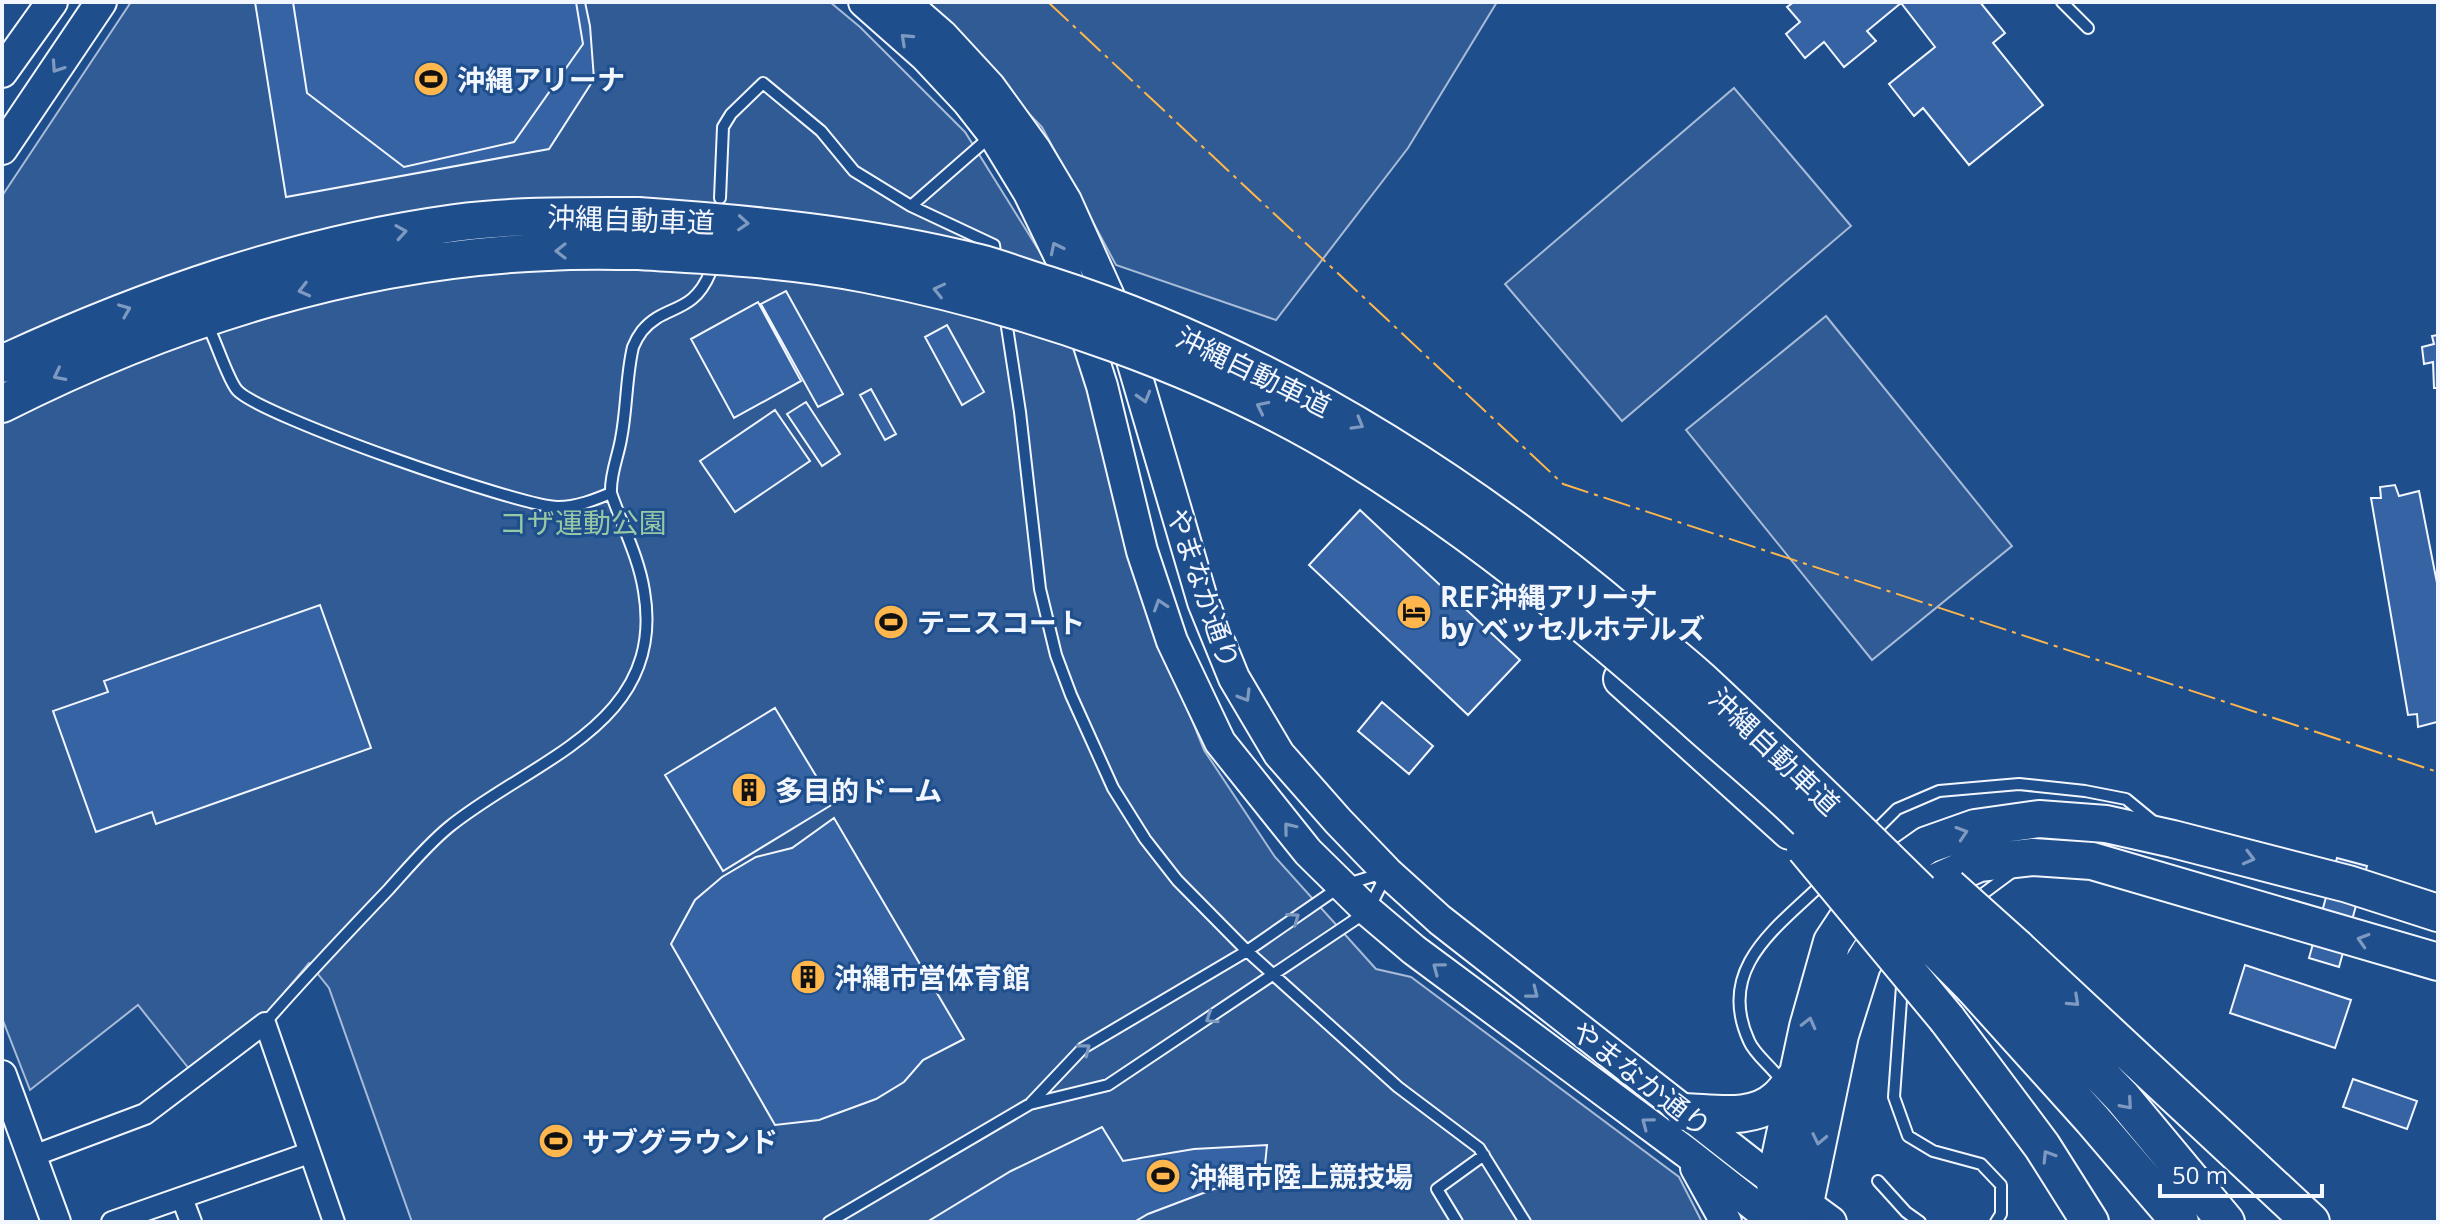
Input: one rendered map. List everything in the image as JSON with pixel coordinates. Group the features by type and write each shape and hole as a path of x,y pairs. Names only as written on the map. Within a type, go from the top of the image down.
{"highway":[{"name":"沖縄自動車道","path":"2,364 152,299 257,264 366,237 457,223 544,216 770,259 865,273 974,298 1178,368 1264,407 1350,454 1440,514 1532,582 1619,653 1792,807 1995,967 2092,1119 2180,1222"},
{"name":"沖縄自動車道","path":"2,404 73,368 165,331 266,299 357,277 461,260 532,253 638,234 770,225 980,263 1102,302 1189,337 1274,377 1362,426 1456,487 1572,572 1821,775 1995,967 2122,1097 2226,1222"},
{"path":"1440,514 1790,831 1947,1019 2042,1146 2090,1222"},
{"path":"1685,1112 1736,1115 1760,1109 1777,1099 1808,1027 1832,942 1869,886 1927,845 1975,828 2039,819 2106,824 2348,884 2438,913"},
{"path":"1794,1218 1840,1035 1862,965 1892,917 1932,884 1979,863 2033,857 2092,861 2438,962"},
{"path":"1995,967 2311,1222"},
{"path":"1788,1074 1775,1181 1794,1218"}],"main road":[{"path":"2,72 52,2"},
{"path":"2,149 101,2"},
{"name":"やまなか通り","path":"864,2 925,56 968,102 1035,149 1066,201 1121,323 1203,602 1234,678 1279,754 1387,872 1440,920 1775,1181"},
{"name":"やまなか通り","path":"904,2 942,35 990,87 1029,193 1062,261 1102,386 1142,551 1172,641 1220,742 1308,852 1368,911 1414,950 1686,1152 1794,1218"},
{"path":"1686,1152 1706,1182 1726,1222"}],"street":[{"path":"33,1156 145,1114 265,1023 334,1222"},
{"path":"2,1075 56,1222"},
{"path":"112,1222 309,1153"},
{"path":"182,1198 191,1222"}],"lane":[{"path":"2062,2 2088,28"},
{"path":"720,198 723,127 731,114 763,83 821,131 854,171 911,206 994,245 999,276"},
{"path":"911,206 1002,126"},
{"path":"265,1023 312,969 448,828 599,725 623,698 637,673 647,613 644,588 611,493 610,482 621,438 634,345 642,330 657,318 685,305 703,290 710,273"},
{"path":"1001,291 1020,412 1040,589 1056,655 1101,765 1145,839 1177,880 1247,951 1398,1087 1479,1148 1525,1222"},
{"path":"212,335 237,390 265,409 435,473 521,500 557,507 590,502 611,493"},
{"path":"1863,842 1897,809 1939,791 2019,784 2126,799 2173,839"},
{"path":"1788,1074 1749,1042 1737,1000 1745,966 1763,942 1852,854"},
{"path":"1996,1222 2001,1214 2001,1185 1981,1164 1933,1151 1908,1136 1894,1097 1902,986 1984,893 2033,857"},
{"path":"829,1222 1030,1104 1083,1048 1247,951 1341,886 1387,872"},
{"path":"1030,1104 1108,1085 1368,911 1387,872"},
{"path":"1457,1222 1437,1189 1484,1155"},
{"path":"1878,1181 1906,1212 1920,1222"}],"green space":[{"name":"コザ運動公園","path":"131,2 830,2 860,27 965,132 1043,257 1088,388 1164,650 1204,750 1275,857 1376,969 1411,977 1679,1177 1702,1222 412,1222 329,988 309,963 261,1020 190,1070 138,1005 30,1090 2,1018 2,196"},
{"path":"920,2 1497,2 1408,148 1276,320 1116,265 1042,127"},
{"path":"1734,88 1851,226 1622,421 1505,284"},
{"path":"1826,316 2012,546 1872,660 1686,430"}],"building":[{"name":"沖縄アリーナ","path":"255,2 585,2 594,79 549,149 286,197"},
{"name":"沖縄アリーナ","path":"293,2 576,2 583,44 514,142 404,167 307,93"},
{"path":"1794,2 1980,2 2005,33 1993,43 2043,105 1969,165 1923,108 1914,116 1889,84 1935,47 1901,3 1867,31 1876,41 1844,67 1824,42 1805,58 1786,34 1800,22 1787,7"},
{"path":"786,291 843,394 818,407 761,304"},
{"path":"758,302 801,381 734,418 691,339"},
{"path":"947,325 984,392 962,405 925,337"},
{"path":"2438,335 2438,388 2434,388 2433,362 2424,364 2422,347 2434,344 2432,336"},
{"path":"871,389 896,434 885,440 860,395"},
{"path":"806,402 840,454 822,466 787,414"},
{"path":"775,410 810,461 735,512 700,461"},
{"path":"2395,485 2399,496 2419,491 2438,588 2437,722 2418,727 2417,714 2408,715 2371,498 2381,498 2380,487"},
{"name":"REF沖縄アリーナ by ベッセルホテルズ","path":"1360,510 1520,660 1468,715 1309,565"},
{"path":"320,605 371,748 156,824 152,812 96,832 53,711 108,692 104,681"},
{"path":"1382,702 1433,746 1409,774 1358,731"},
{"name":"多目的ドーム","path":"775,708 833,804 723,871 665,775"},
{"name":"沖縄市営体育館","path":"834,818 964,1039 923,1060 904,1082 876,1099 819,1120 775,1125 671,944 695,900 722,877 756,857 792,848"},
{"path":"2337,858 2367,866 2339,967 2309,958"},
{"path":"2245,965 2351,1000 2335,1048 2230,1013"},
{"path":"2353,1079 2417,1101 2407,1129 2343,1107"},
{"name":"沖縄市陸上競技場","path":"1102,1127 1123,1161 1194,1149 1267,1145 1264,1175 1214,1189 1134,1222 927,1222 1011,1171"}],"power":[{"path":"1048,2 1563,484 2438,772"}],"place":[{"name":"沖縄アリーナ","path":"431,79"},
{"name":"REF沖縄アリーナ by ベッセルホテルズ","path":"1414,612"},
{"name":"テニスコート","path":"891,622"},
{"name":"多目的ドーム","path":"749,790"},
{"name":"沖縄市営体育館","path":"808,977"},
{"name":"サブグラウンド","path":"556,1141"},
{"name":"沖縄市陸上競技場","path":"1163,1176"}]}
